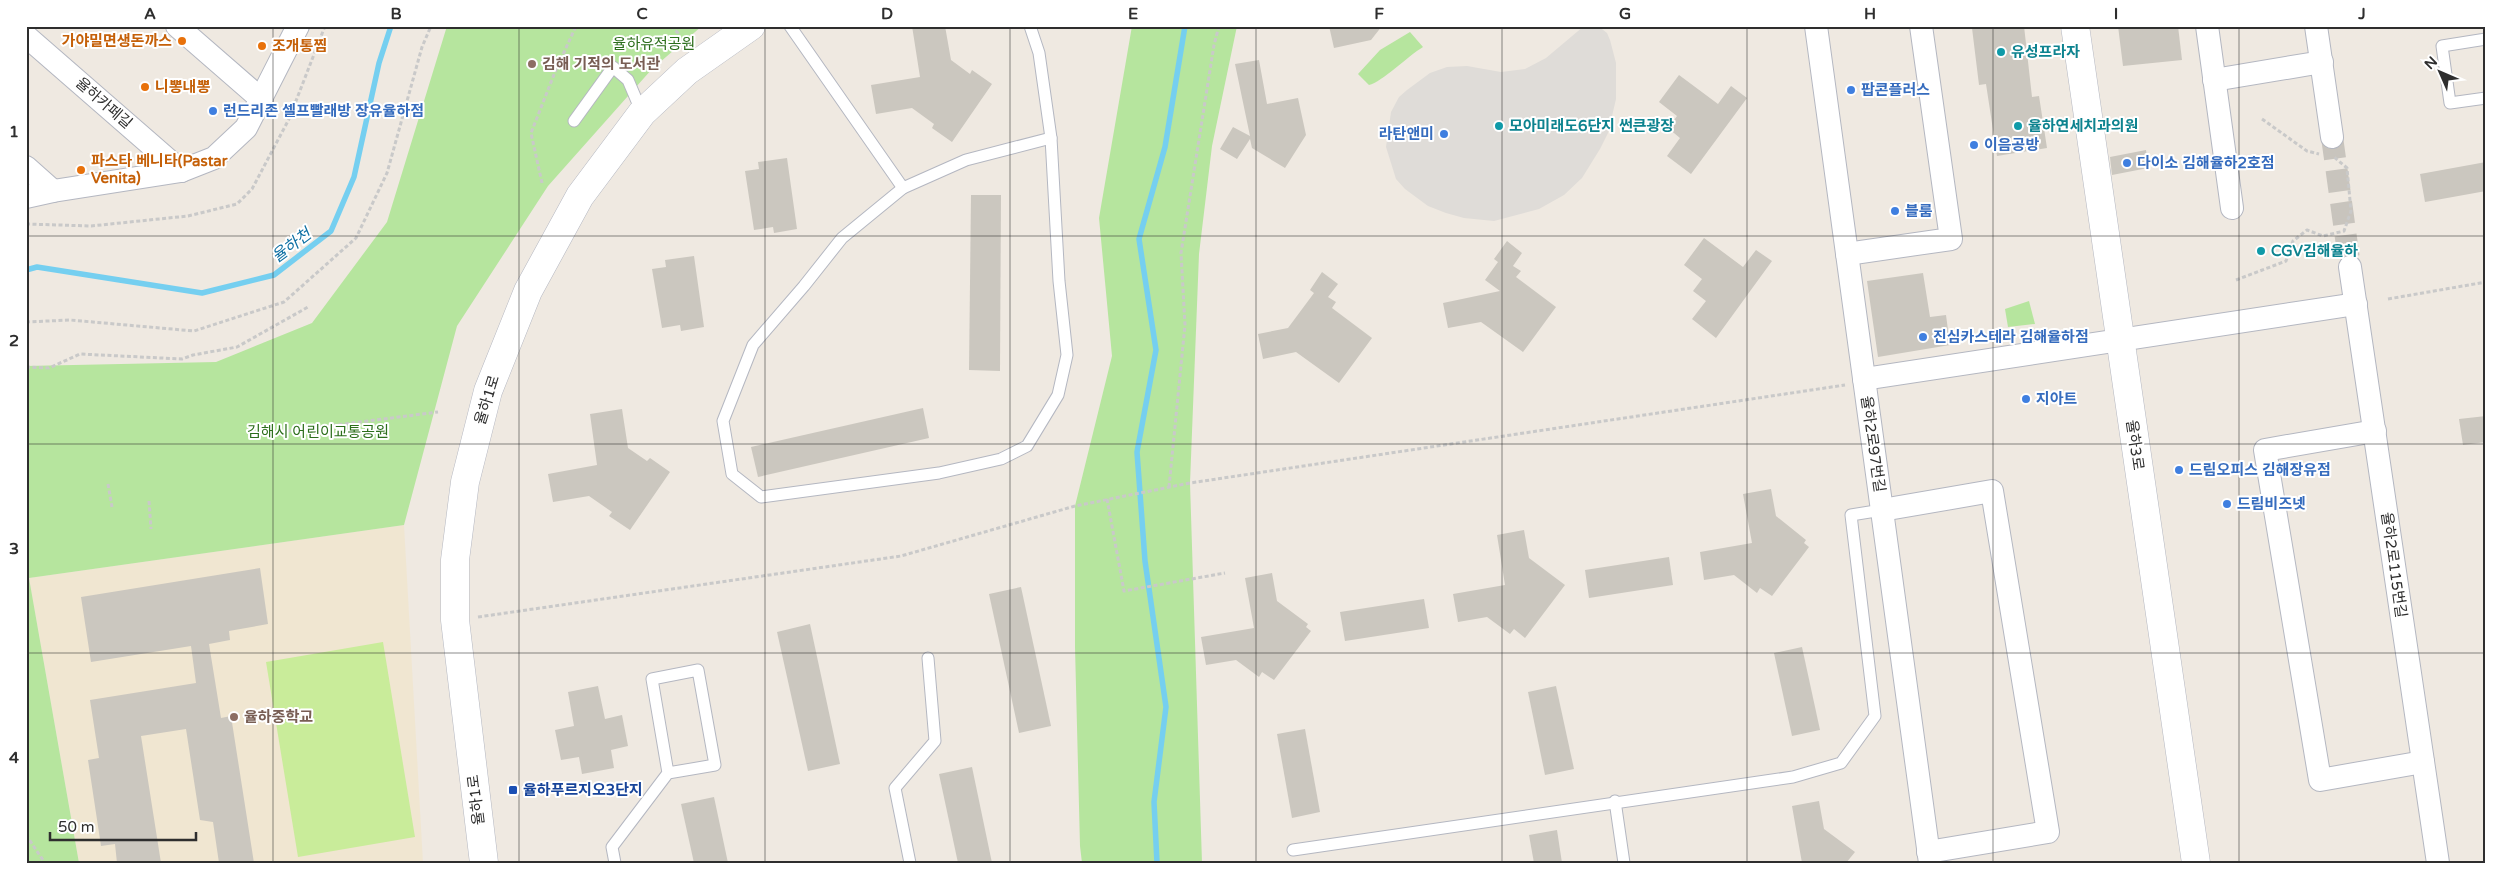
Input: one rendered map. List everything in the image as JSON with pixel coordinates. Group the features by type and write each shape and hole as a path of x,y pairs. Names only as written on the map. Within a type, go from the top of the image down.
{"street":[{"path":"177,26 262,100"},
{"path":"26,197 181,171 214,158 246,128 262,100 298,26"},
{"name":"율하1로","path":"484,863 455,620 454,560 465,482 488,391 528,291 576,205 642,113 687,71 750,26"},
{"name":"율하2로97번길","path":"1816,26 1847,254 1855,382 1882,510 1929,857"},
{"path":"1847,254 1951,239 1921,26"},
{"name":"율하3로","path":"2074,26 2196,863"},
{"path":"2207,26 2232,208"},
{"path":"2316,26 2332,137"},
{"name":"율하카페길","path":"26,36 181,171"},
{"path":"2214,80 2322,62"},
{"path":"26,167 53,191"},
{"name":"율하2로115번길","path":"2350,267 2438,863"},
{"path":"1855,382 2356,304"},
{"path":"2375,431 2265,450 2320,780 2423,762"},
{"path":"1882,510 1992,491 2048,832 1929,857"}],"lane":[{"path":"790,26 903,188"},
{"path":"1030,26 1039,53 1051,138 1059,281 1067,354 1058,395 1027,446 1001,459 939,473 761,496 732,474 723,421 753,344 804,286 842,238 903,188 966,160 1051,138"},
{"path":"2486,39 2442,46 2450,102 2486,98"},
{"path":"574,121 613,67 628,80 642,113"},
{"path":"1293,850 1794,776 1841,763 1874,716 1851,515 1882,510"},
{"path":"910,863 896,788 935,741 928,658"},
{"path":"615,863 612,847 668,773 715,765 698,670 652,679 668,773"},
{"path":"1615,801 1624,863"}],"path":[{"path":"26,322 70,320 194,331 284,302 356,238 387,173 422,47 431,26"},
{"path":"542,183 531,133 555,72 576,26"},
{"path":"1169,487 1184,325 1181,253 1214,45 1219,26"},
{"path":"2236,280 2286,261 2293,241 2307,230 2323,236 2344,230 2351,211 2347,168 2336,157 2307,152 2262,119"},
{"path":"2388,299 2486,282"},
{"path":"26,367 49,368 80,354 182,359 193,355 237,347 308,307"},
{"path":"455,620 901,556 1075,506 1169,487 1855,382"},
{"path":"274,433 438,412"},
{"path":"108,484 112,507"},
{"path":"1107,499 1124,591 1225,572"},
{"path":"149,501 151,529"},
{"path":"26,835 45,863"}],"shaded area":[{"name":"모아미래도6단지 썬큰광장","path":"1584,26 1598,26 1607,33 1616,63 1616,99 1608,133 1600,149 1582,178 1564,195 1539,209 1494,221 1464,218 1428,206 1405,189 1396,179 1386,147 1391,112 1399,97 1407,90 1430,73 1447,67 1467,66 1501,72 1525,69 1546,58"},
{"name":"율하중학교","path":"404,525 423,863 79,863 29,578"}],"green space":[{"name":"김해시 어린이교통공원","path":"447,26 702,26 652,69 548,186 457,326 404,525 29,578 79,863 26,863 26,366 216,362 312,323 387,222"},
{"path":"1132,26 1237,26 1212,146 1199,254 1190,483 1202,863 1082,863 1080,846 1075,647 1075,506 1112,356 1099,218"},
{"path":"1410,32 1423,47 1381,79 1369,85 1358,74 1380,50"},
{"path":"2029,301 2035,324 2008,327 2005,309"},
{"path":"383,642 415,837 298,857 266,662"}],"building":[{"path":"912,26 945,26 951,60 970,74 972,70 992,84 952,142 932,128 934,124 912,108 876,114 871,85 920,77"},
{"path":"1329,26 1382,26 1371,40 1334,48"},
{"path":"1984,26 2024,26 2032,97 2039,96 2047,148 1997,156 1986,84 1979,85 1972,28"},
{"path":"2118,26 2178,26 2182,60 2123,66"},
{"path":"1259,60 1267,104 1298,98 1306,135 1285,168 1252,148 1250,139 1237,159 1220,149 1233,127 1250,136 1235,64"},
{"path":"1679,75 1718,104 1731,86 1747,98 1691,174 1667,156 1680,138 1668,128 1677,116 1659,102"},
{"name":"다이소 김해율하2호점","path":"2146,150 2148,168 2112,175 2110,157"},
{"path":"787,158 797,229 774,233 773,227 754,230 745,171 759,169 758,162"},
{"path":"2486,162 2486,191 2425,202 2420,174"},
{"path":"971,195 1001,195 1000,371 969,370"},
{"path":"1704,238 1743,267 1756,250 1772,261 1716,338 1692,319 1706,301 1693,291 1702,279 1684,265"},
{"path":"1507,241 1522,253 1513,266 1521,271 1516,277 1556,307 1523,352 1481,322 1448,328 1443,303 1500,291 1485,280 1498,262 1494,259"},
{"path":"694,256 704,327 681,331 680,325 662,328 652,269 666,267 665,260"},
{"path":"1322,272 1338,284 1328,297 1336,302 1332,308 1372,338 1339,383 1296,352 1263,359 1258,334 1288,328 1314,293 1310,290"},
{"path":"1923,273 1930,317 1946,315 1950,345 1878,357 1867,281"},
{"path":"923,408 929,438 758,477 751,447"},
{"path":"622,409 628,448 647,461 650,458 670,472 630,530 609,516 612,512 589,496 553,502 548,474 597,465 590,414"},
{"path":"2486,416 2486,442 2463,445 2459,419"},
{"path":"1771,489 1776,516 1806,540 1804,543 1809,547 1772,596 1760,588 1757,593 1734,575 1704,580 1700,552 1752,543 1743,494"},
{"path":"1524,530 1529,558 1565,585 1525,638 1514,629 1510,634 1487,617 1458,622 1453,594 1505,585 1497,535"},
{"path":"1669,557 1673,585 1589,598 1585,570"},
{"path":"260,568 268,624 229,631 230,640 209,644 221,718 231,716 254,863 219,863 213,822 200,820 186,729 141,736 161,863 117,863 115,844 101,846 88,760 99,758 90,700 196,683 191,646 91,662 81,597"},
{"path":"1272,573 1277,601 1308,624 1306,627 1311,631 1274,680 1262,672 1259,677 1236,660 1206,665 1201,637 1254,628 1245,578"},
{"path":"1021,587 1051,726 1019,733 989,594"},
{"path":"1424,599 1429,628 1345,641 1340,612"},
{"path":"810,624 840,764 808,771 777,632"},
{"path":"1802,647 1820,730 1792,736 1774,653"},
{"path":"598,686 605,719 622,715 628,746 611,750 614,768 582,774 579,757 561,760 555,730 574,726 568,692"},
{"path":"1556,686 1574,769 1545,775 1528,692"},
{"path":"1305,729 1320,812 1292,818 1277,734"},
{"path":"972,767 992,863 958,863 939,774"},
{"path":"714,797 728,863 694,863 681,804"},
{"path":"1819,801 1824,829 1855,852 1846,863 1802,863 1792,806"},
{"path":"1557,830 1562,863 1534,863 1529,835"}],"waterway":[{"name":"율하천","path":"26,270 37,267 202,293 274,275 331,231 354,177 379,63 391,26"},
{"path":"1157,863 1154,802 1166,707 1145,561 1137,452 1156,350 1139,239 1165,147 1185,26"}],"tunnel":[{"path":"2332,137 2350,267"}],"place":[{"name":"가야밀면생돈까스","path":"182,41"},
{"name":"조개통찜","path":"262,46"},
{"name":"유성프라자","path":"2001,52"},
{"name":"김해 기적의 도서관","path":"532,64"},
{"name":"니뽕내뽕","path":"145,87"},
{"name":"팝콘플러스","path":"1851,90"},
{"name":"런드리존 셀프빨래방 장유율하점","path":"213,111"},
{"name":"모아미래도6단지 썬큰광장","path":"1499,126"},
{"name":"율하연세치과의원","path":"2018,126"},
{"name":"라탄앤미","path":"1444,134"},
{"name":"이음공방","path":"1974,145"},
{"name":"다이소 김해율하2호점","path":"2127,163"},
{"name":"파스타 베니타(Pastar Venita)","path":"81,170"},
{"name":"블룸","path":"1895,211"},
{"name":"CGV김해율하","path":"2261,251"},
{"name":"진심카스테라 김해율하점","path":"1923,337"},
{"name":"지아트","path":"2026,399"},
{"name":"드림오피스 김해장유점","path":"2179,470"},
{"name":"드림비즈넷","path":"2227,504"},
{"name":"율하중학교","path":"234,717"},
{"name":"율하푸르지오3단지","path":"513,790"}],"park label":[{"name":"율하유적공원","path":"654,44"}]}
